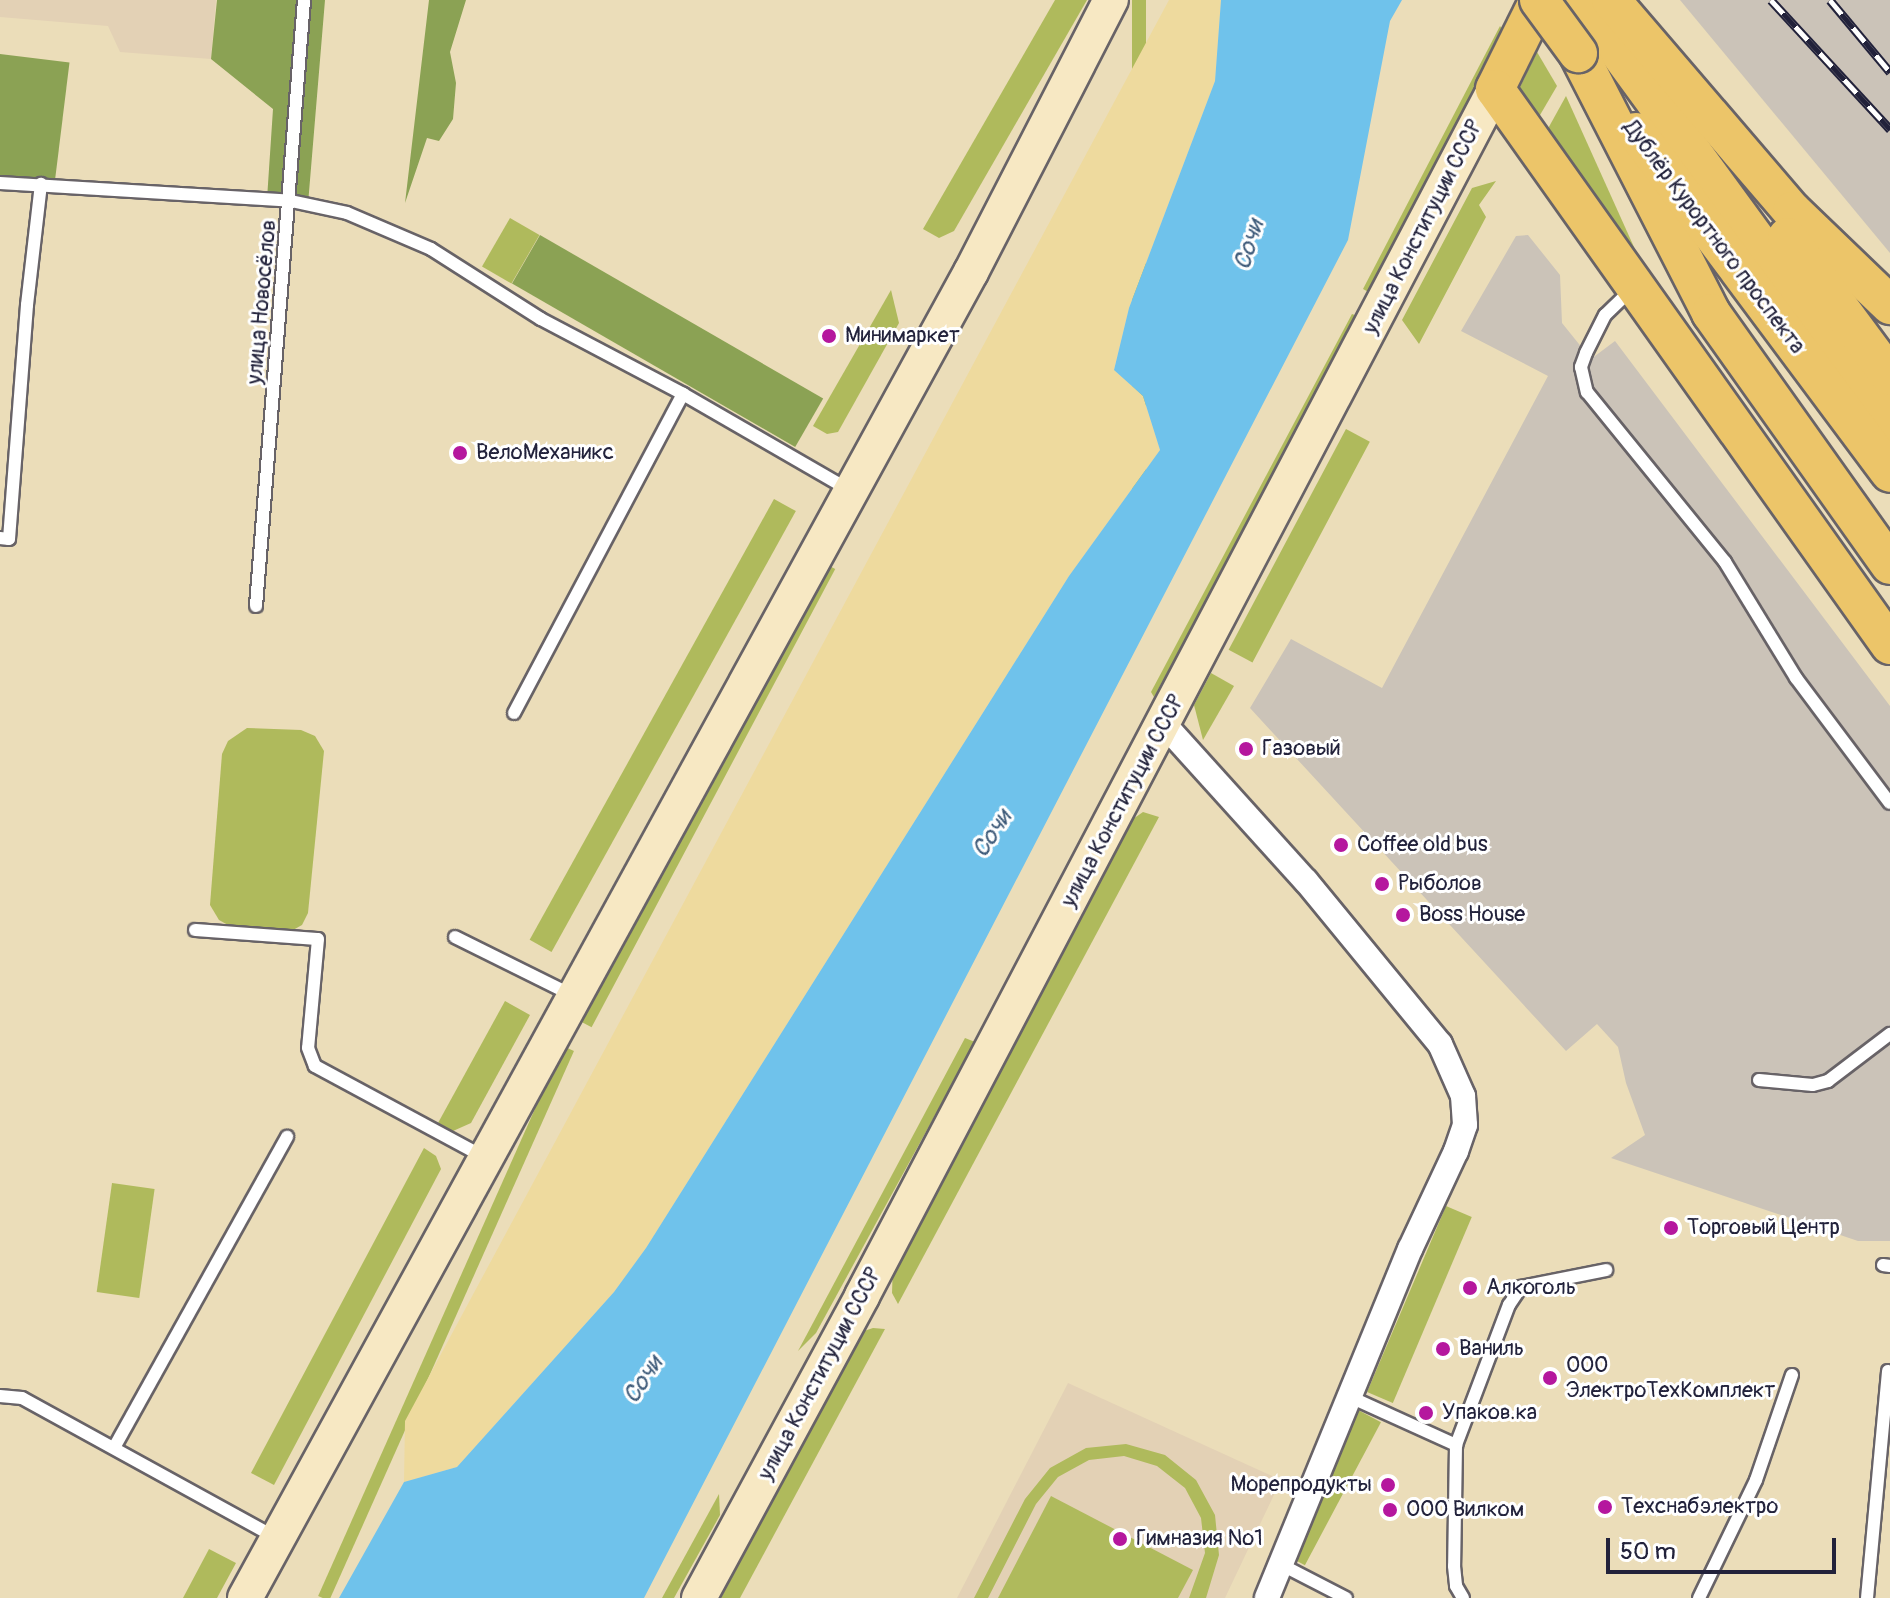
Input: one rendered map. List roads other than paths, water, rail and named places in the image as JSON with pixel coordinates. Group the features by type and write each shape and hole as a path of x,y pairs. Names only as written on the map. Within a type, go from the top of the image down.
{"main road":[{"name":"Дублёр Курортного проспекта","path":"1539,0 1890,473"},
{"name":"улица Конституции СССР","path":"1495,89 1539,0"},
{"path":"1581,0 1890,423"},
{"path":"1611,0 1792,211 1890,305"},
{"path":"1611,0 1890,376"},
{"path":"1578,53 1711,313 1890,565"},
{"path":"1495,89 1890,645"}],"street":[{"path":"245,1598 852,492 971,272 1111,0"},
{"name":"улица Конституции СССР","path":"699,1598 862,1296 1495,89"},
{"path":"1163,723 1306,881 1440,1044 1463,1096 1465,1125 1348,1396 1267,1598"}],"lane":[{"name":"улица Новосёлов","path":"256,606 291,201 304,0"},
{"path":"0,183 291,201 347,213 409,238 541,319 683,394 852,492"},
{"path":"0,538 9,539 27,305 41,184"},
{"path":"1635,286 1605,315 1586,353 1581,367 1587,392 1725,562 1796,678 1890,803"},
{"path":"514,713 683,394"},
{"path":"195,930 318,939 308,1048 315,1066 486,1158"},
{"path":"455,937 575,997"},
{"path":"1759,1080 1813,1085 1828,1081 1890,1034"},
{"path":"115,1446 287,1137"},
{"path":"1463,1598 1456,1586 1454,1566 1456,1445 1509,1305 1521,1287 1606,1270"},
{"path":"1867,1598 1888,1371"},
{"path":"1699,1598 1756,1480 1792,1375"},
{"path":"0,1396 22,1398 115,1446 278,1539"},
{"path":"1348,1396 1456,1445"},
{"path":"1282,1565 1346,1598"}],"water":[{"name":"Сочи","path":"1221,0 1402,0 1390,21 1348,240 644,1598 339,1598 404,1482 457,1467 614,1292 646,1248 1069,576 1160,450 1143,396 1114,370 1129,308 1215,81"}],"railway":[{"path":"1771,0 1890,129"},
{"path":"1830,0 1890,72"}],"place":[{"name":"Минимаркет","path":"829,336"},
{"name":"ВелоМеханикс","path":"460,453"},
{"name":"Газовый","path":"1246,749"},
{"name":"Coffee old bus","path":"1341,845"},
{"name":"Рыболов","path":"1382,884"},
{"name":"Boss House","path":"1403,915"},
{"name":"Торговый Центр","path":"1671,1228"},
{"name":"Алкоголь","path":"1470,1288"},
{"name":"Ваниль","path":"1443,1349"},
{"name":"ООО ЭлектроТехКомплект","path":"1550,1378"},
{"name":"Упаков.ка","path":"1426,1413"},
{"name":"Морепродукты","path":"1388,1485"},
{"name":"Техснабэлектро","path":"1605,1507"},
{"name":"ООО Вилком","path":"1390,1510"},
{"name":"Гимназия №1","path":"1120,1539"}]}
